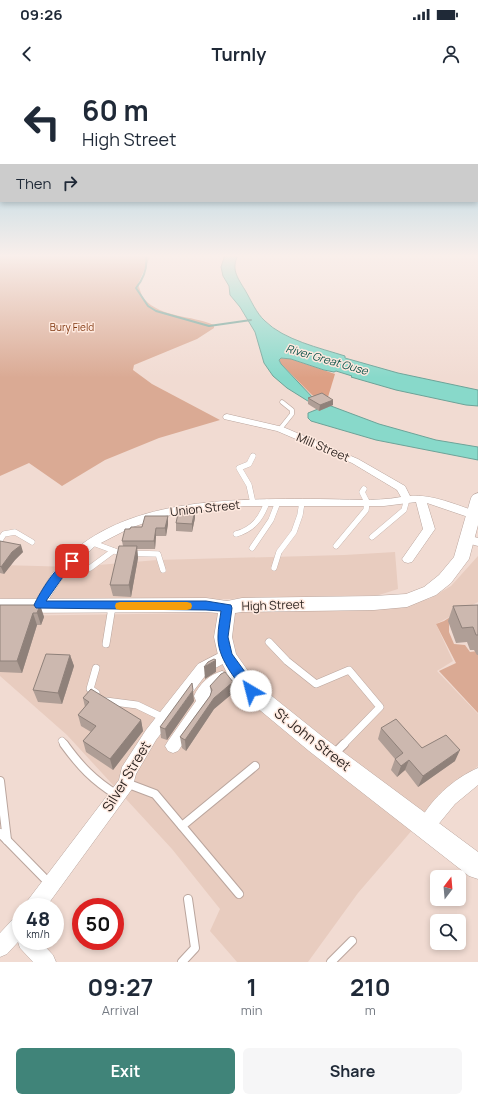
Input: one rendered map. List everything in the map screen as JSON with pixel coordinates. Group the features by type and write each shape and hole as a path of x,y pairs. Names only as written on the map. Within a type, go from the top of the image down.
{"main road":[{"name":"High Street","path":"0,606 206,606 227,608 242,605 374,603 407,600 430,591 445,579 461,559 472,540 474,515 478,498"},
{"name":"St John Street","path":"227,608 223,637 227,655 251,691 478,867"}],"street":[{"name":"Mill Street","path":"227,417 280,429 355,461 401,488 407,499"},
{"name":"Union Street","path":"39,605 62,571 82,551 116,529 140,519 164,512 272,502 395,502 407,499 420,499 474,515"},
{"path":"408,559 429,529 428,520 420,504 420,499"},
{"name":"Silver Street","path":"42,898 122,789 128,772 151,735 204,668 227,655"},
{"path":"173,746 204,701 201,696 215,680 222,677"},
{"path":"426,826 439,807 453,793 478,776"},
{"path":"0,947 12,939"},
{"path":"36,950 46,962"}],"lane":[{"path":"280,429 292,414 292,410 282,402"},
{"path":"253,456 249,464 239,468 251,488 253,503"},
{"path":"336,546 366,510 362,502 364,489"},
{"path":"372,538 404,510 407,499"},
{"path":"236,534 245,532 252,528 260,520 272,502 277,509 252,548"},
{"path":"274,568 279,552 294,532 300,515 302,502"},
{"path":"0,540 4,534 15,532 32,542"},
{"path":"93,543 120,553 158,554 163,570"},
{"path":"90,568 113,551"},
{"path":"106,644 112,606"},
{"path":"269,642 287,661 316,684 349,670 380,707 333,756"},
{"path":"96,668 90,689 107,701 137,705 164,719"},
{"path":"62,741 79,765 104,787 155,794 239,894"},
{"path":"182,826 254,766"},
{"path":"0,781 7,840"},
{"path":"0,833 51,885"},
{"path":"182,962 195,948 188,899"},
{"path":"331,962 352,941"}],"shaded area":[{"path":"281,358 291,359 335,374 328,397 316,397 312,395 281,364 279,360"},
{"path":"395,552 398,589 379,595 192,600 0,598 0,565 75,567 157,560 344,555"},
{"path":"478,556 478,602 436,624 453,661 437,671 478,714 478,766 444,793 358,893 308,962 237,962 210,931 220,909 172,849 67,735 0,676 0,616 206,613 381,607 429,599 451,586"}],"green space":[{"name":"Bury Field","path":"0,296 142,296 151,305 159,310 214,325 214,328 197,339 134,365 133,370 152,384 220,420 159,438 105,460 62,486 29,463 0,476"},
{"path":"458,612 449,622 449,632 454,644 465,645 470,652 478,651 478,713 439,671 456,663 436,624"}],"water":[{"name":"River Great Ouse","path":"231,296 248,296 262,318 273,328 303,343 345,356 345,358 398,373 478,390 478,406 466,405 396,390 336,371 324,370 291,359 281,358 279,360 315,400 379,424 436,440 478,447 478,460 376,440 311,421 308,418 308,413 318,409 287,388 273,376 264,363 255,332 240,307"}],"building":[{"path":"322,393 333,400 320,405 308,398"},
{"path":"179,509 195,510 192,524 176,523"},
{"path":"145,516 168,516 165,528 156,528 154,541 122,541 125,529 130,529 131,527 142,527"},
{"path":"0,541 21,545 12,552 1,567 0,566"},
{"path":"119,546 137,546 129,585 110,585"},
{"path":"0,605 40,605 37,613 33,613 17,661 0,661"},
{"path":"478,605 478,635 476,635 473,627 462,628 453,606"},
{"path":"46,654 70,655 58,693 33,690"},
{"path":"214,659 216,660 204,667 208,662"},
{"path":"225,672 233,682 214,698 185,740 180,737 210,696 212,690 210,686 221,674"},
{"path":"192,683 193,690 165,729 160,727"},
{"path":"91,689 141,720 110,759 83,741 96,726 78,715 89,702 83,698"},
{"path":"396,719 422,748 446,735 460,750 423,776 409,760 401,766 395,759 403,753 381,728"}],"waterway":[{"path":"141,296 148,306 156,311 209,326 251,320"}],"slow traffic":[{"path":"120,606 187,606"}],"route":[{"path":"72,561 62,571 39,605 206,606 227,608 223,637 227,655 251,691"}]}
